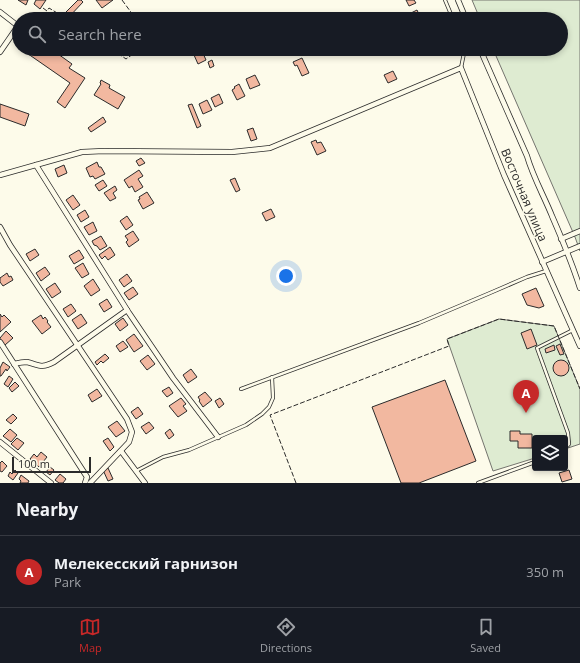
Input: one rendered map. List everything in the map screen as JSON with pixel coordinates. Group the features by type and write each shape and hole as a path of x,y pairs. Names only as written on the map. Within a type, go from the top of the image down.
{"street":[{"path":"458,0 463,12"},
{"path":"0,12 12,21"},
{"path":"0,52 12,35"},
{"path":"483,56 527,156 531,170 553,217 561,240 568,252 580,288"},
{"path":"0,175 82,152 232,152 270,148 461,68"},
{"name":"Восточная улица","path":"461,68 504,174 580,346"},
{"path":"36,165 127,310 173,378 218,437"},
{"path":"0,226 10,245 127,419 132,432 129,442 90,483"},
{"path":"561,240 580,230"},
{"path":"542,262 580,246"},
{"path":"14,364 25,362 34,365 47,366 127,310"},
{"path":"0,342 87,477 85,483"},
{"path":"0,442 51,483"},
{"path":"121,451 145,483"}],"lane":[{"path":"445,0 450,12"},
{"name":"Восточная улица","path":"461,68 463,56"},
{"path":"241,389 419,323 527,277 546,271"},
{"path":"568,446 570,444 568,434 537,348 573,330"},
{"path":"136,470 163,457 189,450 246,425 262,414 273,398 272,378"},
{"path":"478,483 532,463"}],"green space":[{"path":"472,0 580,0 580,251 496,56 568,56 568,12 477,12"},
{"path":"499,319 554,326 580,389 580,444 568,448 568,435 532,435 532,459 493,471 447,339"}],"building":[{"path":"18,0 28,0 26,5"},
{"path":"36,0 46,0 40,9 34,4"},
{"path":"78,0 83,2 74,12 66,12"},
{"path":"96,0 113,0 102,8"},
{"path":"406,0 414,0 416,3 409,6"},
{"path":"31,56 61,56 72,64 69,68 85,78 65,108 57,102 70,83"},
{"path":"194,56 204,56 206,60 198,64"},
{"path":"302,58 309,73 302,76 297,65 295,66 293,62"},
{"path":"212,60 214,66 210,68 208,62"},
{"path":"393,71 397,79 388,83 384,75"},
{"path":"255,75 260,85 250,89 246,79"},
{"path":"101,80 110,85 109,88 125,97 118,109 94,95 101,84"},
{"path":"239,84 245,96 237,100 232,90"},
{"path":"219,94 223,103 215,107 211,98"},
{"path":"207,100 212,110 203,114 199,104"},
{"path":"0,104 29,114 25,126 0,117"},
{"path":"192,104 201,126 197,128 188,105"},
{"path":"103,117 106,122 91,132 88,128"},
{"path":"253,128 257,139 251,141 247,130"},
{"path":"316,140 317,143 321,142 326,151 317,155 311,142"},
{"path":"141,158 145,163 139,166 136,161"},
{"path":"97,162 105,174 95,179 93,176 90,177 86,168"},
{"path":"64,165 67,173 58,177 55,169"},
{"path":"139,170 143,176 138,179 143,187 135,192 132,186 129,188 124,180"},
{"path":"235,178 240,190 236,192 230,180"},
{"path":"103,180 107,186 99,191 95,185"},
{"path":"115,186 117,190 113,193 116,198 110,201 104,193"},
{"path":"147,192 154,203 143,209 138,200 140,199 139,197"},
{"path":"73,195 80,205 73,210 66,200"},
{"path":"271,209 275,217 266,221 262,213"},
{"path":"85,210 89,217 81,222 77,215"},
{"path":"127,216 133,225 126,230 120,221"},
{"path":"93,222 97,231 89,235 84,227"},
{"path":"133,231 139,240 129,247 126,242 128,240 125,236"},
{"path":"101,236 107,246 100,250 92,241"},
{"path":"110,247 115,255 108,260 105,256 102,259 99,255"},
{"path":"35,249 39,255 30,261 26,254"},
{"path":"79,250 84,258 74,264 69,256"},
{"path":"83,263 89,274 82,278 75,268"},
{"path":"45,267 50,274 41,281 36,273"},
{"path":"7,273 13,280 3,286 0,282 0,278"},
{"path":"127,274 132,281 124,287 119,280"},
{"path":"93,279 100,290 91,296 84,286"},
{"path":"55,283 61,292 52,298 46,289"},
{"path":"133,287 138,294 129,300 124,293"},
{"path":"536,288 544,306 539,308 527,305 522,294"},
{"path":"107,299 112,307 104,312 99,304"},
{"path":"71,304 76,311 68,317 63,309"},
{"path":"0,314 2,317 4,315 11,322 0,332"},
{"path":"81,314 87,323 78,329 72,320"},
{"path":"41,315 43,319 45,317 51,327 42,334 32,321"},
{"path":"123,318 128,325 120,331 115,324"},
{"path":"531,329 537,345 527,349 521,333"},
{"path":"6,331 13,338 5,345 0,338"},
{"path":"134,334 143,346 134,352 126,340"},
{"path":"123,341 128,347 120,352 116,346"},
{"path":"560,344 564,354 560,355 556,346"},
{"path":"554,345 555,350 546,353 545,349"},
{"path":"105,354 109,358 103,363 101,361 97,365 95,362"},
{"path":"148,355 155,364 147,370 140,361"},
{"path":"558,360 564,360 569,365 567,374 564,376 558,376 553,371 553,365"},
{"path":"3,362 10,367 0,376 0,368"},
{"path":"191,369 197,377 188,383 183,375"},
{"path":"9,376 13,379 8,387 4,384"},
{"path":"445,380 476,461 419,483 401,483 372,407"},
{"path":"15,382 19,386 12,392 9,388"},
{"path":"169,387 173,393 167,397 162,391"},
{"path":"97,389 102,396 92,402 88,395"},
{"path":"205,392 212,400 203,407 198,397"},
{"path":"181,398 186,404 183,406 187,411 178,417 169,406"},
{"path":"220,398 224,404 219,408 215,401"},
{"path":"138,407 143,414 136,419 131,412"},
{"path":"13,414 17,418 11,424 6,420"},
{"path":"117,421 125,431 116,437 108,427"},
{"path":"149,422 154,428 146,434 141,427"},
{"path":"10,429 17,435 11,442 3,436"},
{"path":"170,429 174,435 169,439 165,433"},
{"path":"510,431 520,431 520,434 532,434 532,448 518,448 518,441 510,441"},
{"path":"17,438 24,443 18,450 11,444"},
{"path":"108,438 114,447 110,451 103,441"},
{"path":"41,452 47,457 39,467 30,459 34,454 37,457"},
{"path":"2,461 7,466 2,472 0,471 0,463"},
{"path":"50,467 54,470 50,475 46,472"},
{"path":"108,468 113,479 108,481 103,470"},
{"path":"15,470 18,473 13,480 8,476 10,472 12,474"},
{"path":"568,470 572,479 562,482 559,473"},
{"path":"60,474 66,479 63,483 59,483 55,480"},
{"path":"21,475 29,481 28,483 20,483 21,481 19,479"}],"fence":[{"path":"122,0 131,12"},
{"path":"43,8 47,11 49,8 56,12"},
{"path":"122,56 126,59 130,56"},
{"path":"296,483 270,415 449,346 447,339 499,319 554,326 580,389"}],"place":[{"name":"Мелекесский гарнизон","path":"526,413"}]}
